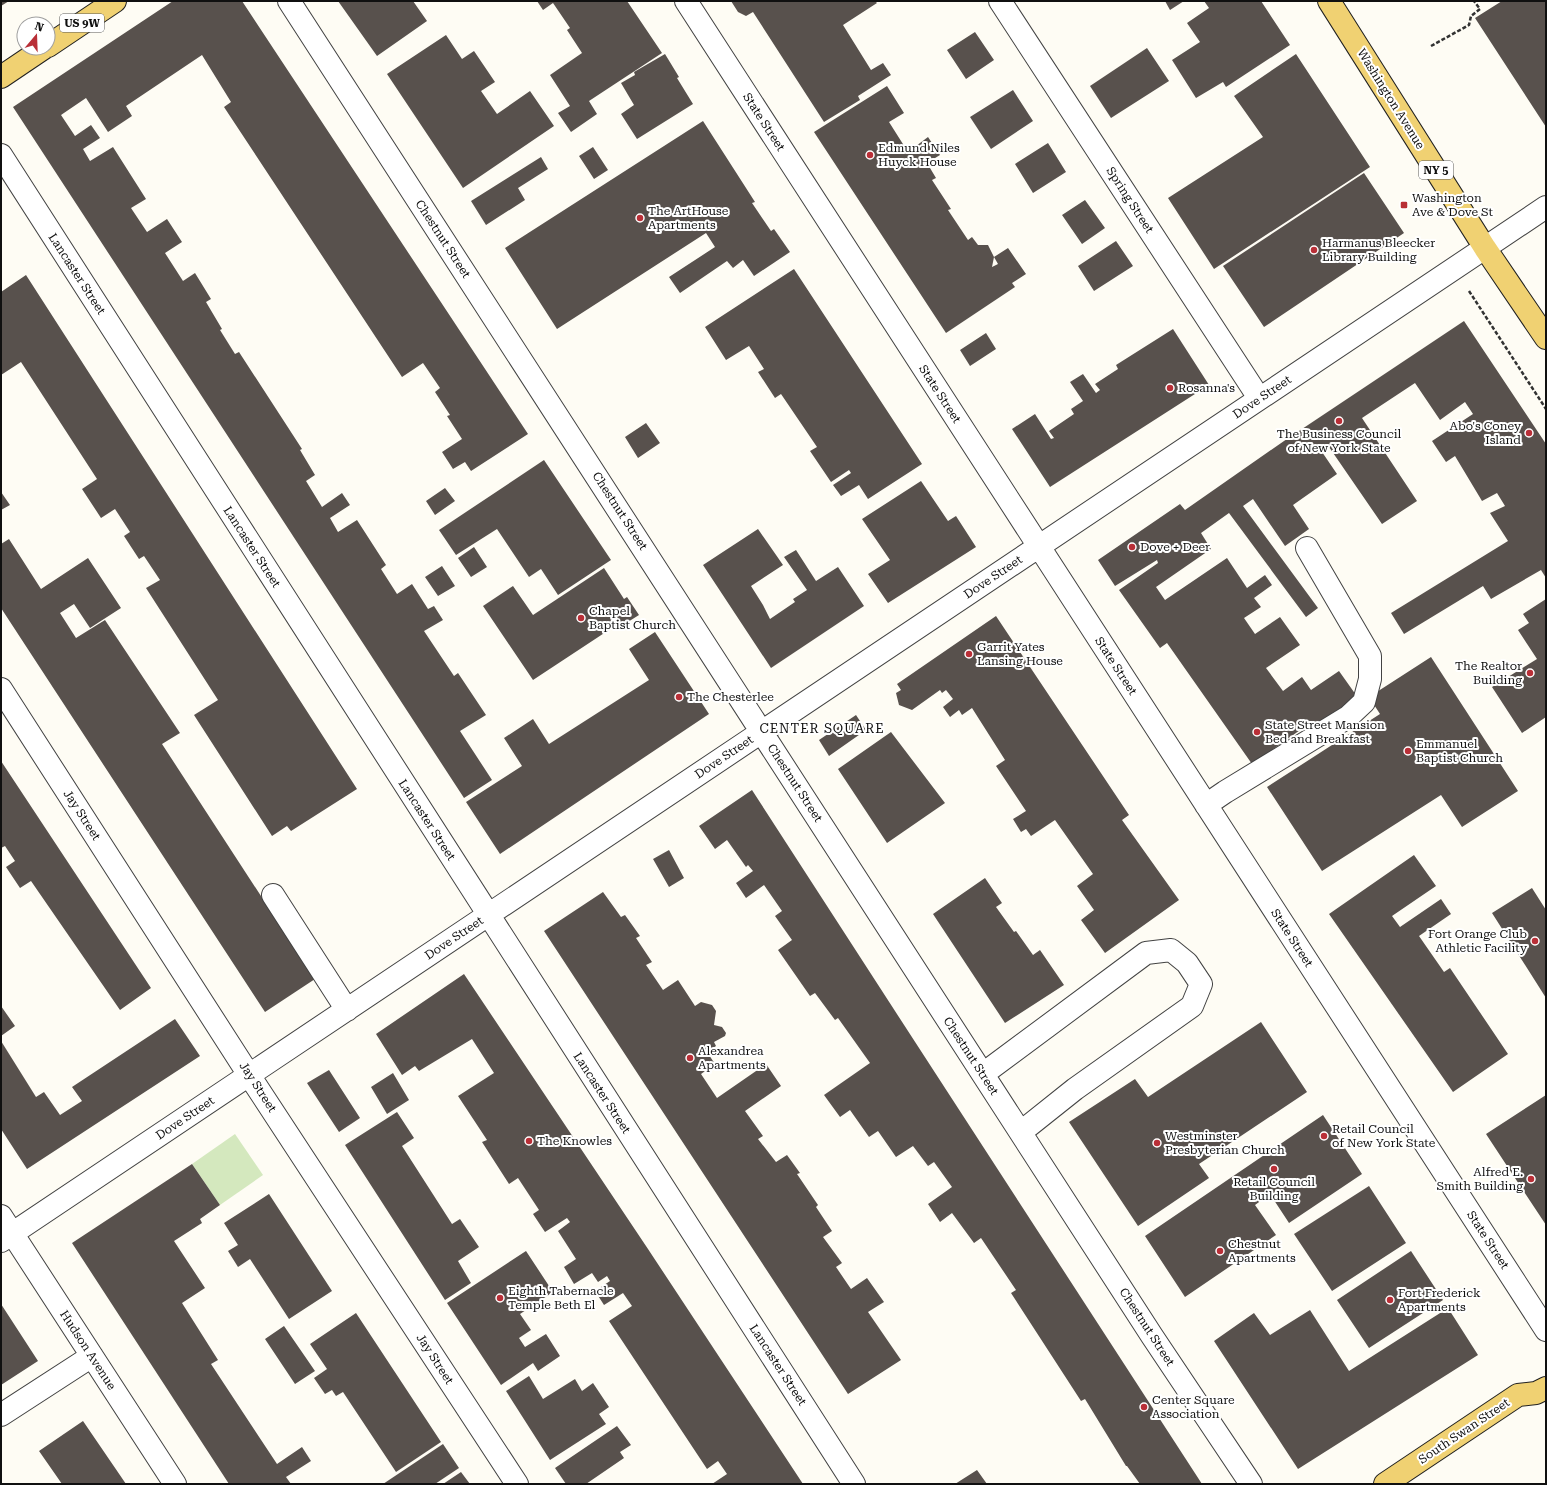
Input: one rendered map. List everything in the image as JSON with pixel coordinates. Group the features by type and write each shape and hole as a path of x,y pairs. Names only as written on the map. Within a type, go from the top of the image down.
{"main road":[{"name":"US 9W","path":"56,41 115,1"},
{"name":"Washington Avenue","path":"1329,1 1485,248 1546,338"},
{"path":"1,77 32,56"},
{"name":"South Swan Street","path":"1385,1484 1518,1395 1536,1393 1546,1388"}],"street":[{"name":"Chestnut Street","path":"289,1 1152,1336 1251,1484"},
{"name":"State Street","path":"686,1 1546,1330"},
{"name":"Spring Street","path":"1000,1 1260,398"},
{"name":"Lancaster Street","path":"1,155 854,1484"},
{"name":"Dove Street","path":"5,1230 249,1075 347,1010 1546,207"},
{"path":"1206,805 1348,717 1364,702 1370,679 1370,656 1307,548"},
{"name":"Jay Street","path":"1,689 249,1075 517,1484"},
{"path":"273,895 347,1010"},
{"path":"983,1074 1146,953 1171,950 1187,963 1201,984 1192,1006 1075,1088 1021,1132"},
{"name":"Hudson Avenue","path":"5,1230 92,1356 175,1484"},
{"path":"1,1415 92,1356"}],"path":[{"path":"1431,46 1469,25 1471,16 1480,9 1474,1"},
{"path":"1468,288 1546,409"}],"green space":[{"path":"235,1134 263,1175 220,1205 192,1164"}],"building":[{"path":"1,1 9,1 1,6"},
{"path":"173,1 242,1 528,434 471,471 465,462 453,469 442,452 462,439 447,416 450,415 435,392 440,388 423,363 402,377 224,107 231,102 202,55 126,106 132,116 108,132 86,98 61,115 75,136 91,125 100,138 83,149 90,161 113,147 146,199 131,208 147,232 167,219 182,242 165,253 183,281 195,273 211,299 206,302 222,329 220,330 235,354 239,352 302,449 300,450 315,475 306,481 322,507 342,493 350,505 330,518 338,532 357,520 386,565 381,569 397,594 412,584 428,609 434,606 443,620 424,631 454,676 458,673 486,715 460,731 492,780 464,798 13,107"},
{"path":"338,1 413,1 427,21 377,56"},
{"path":"537,1 627,1 662,53 589,101 597,114 571,132 558,113 570,106 550,75 582,53 567,30 570,28 553,3 543,10"},
{"path":"731,1 875,1 877,3 843,25 871,70 883,63 891,75 858,96 860,100 824,122 753,12 746,16 738,12"},
{"path":"1165,1 1184,1 1170,10"},
{"path":"1204,1 1261,1 1290,45 1226,87 1223,82 1196,98 1172,60 1200,42 1187,23 1209,8"},
{"path":"1502,1 1546,1 1546,127 1475,18"},
{"path":"975,32 994,60 966,79 947,50"},
{"path":"446,35 462,59 474,51 495,82 481,91 497,114 530,91 554,126 463,188 387,74"},
{"path":"1147,48 1169,81 1111,118 1090,86"},
{"path":"665,54 679,77 677,78 693,104 637,139 621,114 634,105 621,83 635,75 634,72"},
{"path":"1296,54 1370,167 1214,269 1168,198 1263,137 1234,96"},
{"path":"887,86 904,113 889,122 908,152 928,137 940,155 927,163 936,178 932,180 951,209 948,210 968,240 972,237 978,245 988,245 994,257 1008,248 1026,274 1012,283 1015,287 946,333 814,132","holes":["994,257 998,264 992,267"]},
{"path":"1013,90 1033,121 991,149 970,117"},
{"name":"The ArtHouse Apartments","path":"703,121 755,202 752,203 771,231 774,229 790,252 754,276 743,260 733,268 727,261 680,293 669,277 715,247 706,233 557,329 505,248"},
{"path":"1048,143 1066,172 1033,193 1015,164"},
{"path":"593,147 608,170 594,179 579,156"},
{"path":"541,157 548,169 518,188 525,200 486,225 471,201"},
{"name":"Harmanus Bleecker Library Building","path":"1364,173 1404,233 1264,327 1223,266"},
{"path":"1085,200 1105,228 1082,244 1062,215"},
{"path":"1116,241 1133,266 1094,291 1078,266"},
{"path":"794,269 922,464 868,499 859,485 841,496 833,485 851,473 849,470 831,482 810,451 817,447 781,394 775,398 758,372 764,369 749,346 726,360 705,327"},
{"path":"26,275 357,789 291,831 287,826 272,836 194,715 218,700 146,588 160,580 144,556 139,559 124,536 130,532 115,509 101,518 82,489 97,479 21,362 1,375 1,292"},
{"path":"1464,321 1546,444 1546,578 1541,570 1491,599 1483,586 1404,634 1391,613 1508,541 1490,513 1505,506 1497,493 1482,501 1455,456 1446,462 1432,441 1473,414 1465,402 1440,420 1415,383 1362,418 1417,501 1382,524 1329,447 1322,452 1337,474 1293,505 1309,529 1285,546 1253,499 1243,506 1318,608 1306,617 1229,513 1201,533 1211,549 1156,587 1165,600 1227,558 1247,588 1265,575 1272,585 1254,598 1261,607 1244,618 1255,634 1280,617 1300,645 1266,668 1283,691 1302,677 1311,690 1339,671 1361,702 1319,730 1313,721 1252,764 1167,643 1160,648 1119,590 1158,563 1157,560 1115,586 1098,560 1180,504 1185,510 1284,441"},
{"path":"1173,329 1209,385 1050,487 1012,429 1035,414 1051,439 1054,438 1049,431 1074,414 1071,409 1083,401 1070,382 1083,374 1096,393 1100,390 1095,384 1118,369 1116,365"},
{"path":"986,333 996,349 970,366 960,350"},
{"path":"646,423 660,443 638,458 625,437"},
{"path":"544,460 611,560 558,595 541,569 529,577 497,529 456,555 439,530"},
{"path":"921,481 948,521 956,516 976,547 888,603 868,574 890,560 862,519"},
{"path":"445,488 455,501 435,515 426,501"},
{"path":"1,492 10,505 1,510"},
{"path":"758,529 783,565 751,586 770,619 795,602 793,599 807,590 784,557 796,550 816,581 838,567 864,606 771,668 703,565"},
{"path":"9,539 41,589 88,558 121,608 90,628 74,604 60,613 76,638 105,620 180,733 162,744 315,979 265,1012 1,608 1,544"},
{"path":"474,547 487,567 471,577 458,558"},
{"path":"442,566 455,586 438,596 425,577"},
{"name":"Chapel Baptist Church","path":"604,568 624,599 627,597 639,615 623,625 621,622 533,680 483,606 513,586 533,615"},
{"name":"The Realtor Building","path":"1546,599 1546,717 1522,733 1492,687 1537,659 1518,630 1529,623 1523,614"},
{"path":"996,616 1129,815 1122,820 1179,900 1105,953 1081,920 1094,910 1077,886 1093,874 1055,820 1031,836 1026,829 1021,832 1013,819 1026,811 996,766 1005,760 972,708 962,715 959,710 950,717 943,707 953,699 946,690 942,693 940,690 912,710 899,705 896,693 901,690 897,684"},
{"path":"655,632 709,714 500,854 466,802 522,766 504,738 533,719 549,744 649,680 629,649"},
{"name":"Emmanuel Baptist Church","path":"1431,657 1518,791 1462,827 1441,795 1322,871 1267,787 1380,714 1369,697"},
{"path":"856,715 866,730 829,756 819,740"},
{"path":"891,732 945,803 887,843 838,769"},
{"path":"1,761 151,988 120,1010 31,881 20,888 6,867 15,861 5,846 1,848"},
{"path":"752,790 1202,1484 1140,1484 1126,1466 1085,1399 1081,1401 1011,1293 1016,1290 981,1238 974,1243 952,1213 940,1222 928,1204 952,1187 934,1162 928,1166 913,1146 896,1157 878,1131 869,1137 850,1110 840,1117 824,1095 870,1063 838,1018 835,1020 815,993 810,996 778,950 792,940 775,916 782,911 764,885 746,898 736,883 753,871 748,865 746,867 727,840 715,849 699,826"},
{"path":"669,850 684,878 669,887 653,859"},
{"path":"1414,855 1436,886 1392,916 1400,927 1441,899 1451,914 1419,936 1444,972 1450,968 1508,1054 1453,1092 1329,914"},
{"path":"985,878 1002,903 996,907 1014,932 1016,931 1033,955 1040,950 1064,985 1005,1023 933,914"},
{"path":"1532,888 1546,910 1546,998 1492,913"},
{"path":"603,892 621,917 625,915 640,936 636,938 652,962 646,965 663,990 678,980 695,1006 701,1002 712,1005 716,1011 714,1025 722,1027 726,1033 725,1036 714,1042 716,1046 707,1052 715,1064 701,1074 717,1098 766,1064 781,1086 745,1111 763,1136 758,1139 776,1162 787,1155 800,1173 797,1174 818,1205 816,1207 832,1231 823,1237 842,1263 836,1267 851,1289 867,1278 884,1302 868,1312 901,1360 848,1394 544,931"},
{"path":"464,974 803,1484 712,1484 727,1474 718,1461 707,1469 609,1321 632,1306 623,1293 604,1305 595,1291 610,1281 607,1276 598,1282 592,1273 574,1284 564,1267 576,1259 558,1231 570,1222 567,1218 545,1232 533,1214 539,1210 518,1178 509,1184 482,1142 487,1140 458,1096 494,1073 472,1039 419,1071 415,1066 402,1075 376,1034"},
{"path":"1,1006 15,1026 1,1036"},
{"path":"175,1019 200,1056 27,1169 1,1129 1,1041 36,1097 44,1092 60,1115 82,1101 72,1087"},
{"name":"Westminster Presbyterian Church","path":"1261,1022 1307,1092 1199,1164 1209,1178 1138,1226 1069,1122 1135,1079 1148,1097"},
{"path":"329,1070 360,1118 339,1132 307,1083"},
{"path":"393,1073 409,1100 387,1114 371,1087"},
{"name":"Alfred E. Smith Building","path":"1546,1095 1546,1225 1486,1134"},
{"path":"397,1112 414,1138 402,1146 452,1224 460,1219 479,1247 458,1261 471,1283 445,1300 345,1145"},
{"path":"1323,1115 1362,1174 1289,1223 1270,1194 1255,1205 1276,1235 1185,1297 1145,1236"},
{"path":"192,1164 220,1205 200,1219 202,1223 174,1241 205,1288 182,1303 218,1360 211,1364 277,1464 302,1447 311,1461 286,1477 291,1484 229,1484 72,1243"},
{"path":"1369,1186 1406,1243 1332,1291 1294,1234"},
{"path":"269,1194 332,1291 289,1319 250,1259 238,1267 228,1251 238,1245 224,1223"},
{"name":"Eighth Tabernacle Temple Beth El","path":"526,1251 553,1292 520,1314 531,1330 519,1338 525,1347 546,1334 560,1356 538,1371 533,1363 501,1385 447,1303"},
{"name":"Fort Frederick Apartments","path":"1411,1251 1443,1300 1369,1348 1337,1300"},
{"path":"1,1304 38,1361 1,1385"},
{"path":"1448,1308 1478,1355 1298,1469 1214,1341 1254,1313 1270,1335 1310,1310 1349,1371"},
{"path":"356,1313 441,1442 396,1472 343,1392 336,1396 332,1390 325,1394 314,1378 327,1369 310,1344"},
{"path":"284,1326 315,1371 295,1384 265,1339"},
{"path":"529,1376 543,1399 575,1379 582,1391 593,1383 609,1407 599,1414 606,1424 550,1460 506,1391"},
{"path":"83,1421 126,1484 62,1484 39,1451"},
{"path":"617,1426 631,1445 620,1452 624,1458 586,1484 566,1484 555,1468"},
{"path":"443,1444 459,1468 435,1484 383,1484"},
{"path":"977,1470 987,1484 955,1484"},
{"path":"461,1472 470,1484 443,1484"}],"place":[{"name":"Edmund Niles Huyck House","path":"870,155"},
{"name":"Washington Ave & Dove St","path":"1404,205"},
{"name":"The ArtHouse Apartments","path":"640,218"},
{"name":"Harmanus Bleecker Library Building","path":"1314,250"},
{"name":"Rosanna's","path":"1170,388"},
{"name":"The Business Council of New York State","path":"1339,421"},
{"name":"Abo's Coney Island","path":"1529,433"},
{"name":"Dove + Deer","path":"1132,547"},
{"name":"Chapel Baptist Church","path":"581,618"},
{"name":"Garrit Yates Lansing House","path":"969,654"},
{"name":"The Realtor Building","path":"1530,673"},
{"name":"The Chesterlee","path":"679,697"},
{"name":"State Street Mansion Bed and Breakfast","path":"1257,732"},
{"name":"Emmanuel Baptist Church","path":"1408,751"},
{"name":"Fort Orange Club Athletic Facility","path":"1535,941"},
{"name":"Alexandrea Apartments","path":"690,1058"},
{"name":"Retail Council of New York State","path":"1324,1136"},
{"name":"The Knowles","path":"529,1141"},
{"name":"Westminster Presbyterian Church","path":"1157,1143"},
{"name":"Retail Council Building","path":"1274,1169"},
{"name":"Alfred E. Smith Building","path":"1531,1179"},
{"name":"Chestnut Apartments","path":"1220,1251"},
{"name":"Eighth Tabernacle Temple Beth El","path":"500,1298"},
{"name":"Fort Frederick Apartments","path":"1390,1300"},
{"name":"Center Square Association","path":"1144,1407"}],"district":[{"name":"CENTER SQUARE","path":"822,728"}]}
